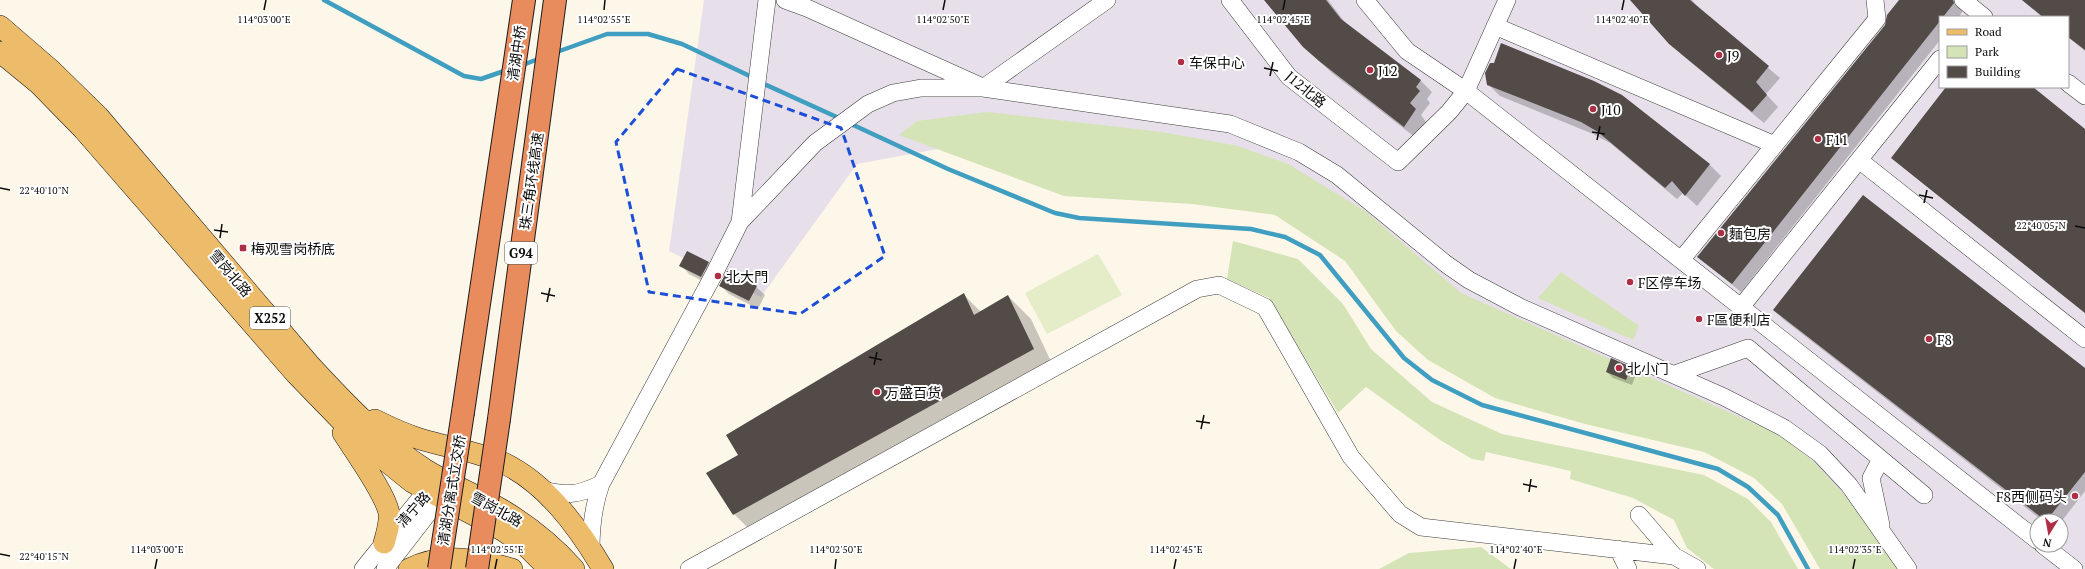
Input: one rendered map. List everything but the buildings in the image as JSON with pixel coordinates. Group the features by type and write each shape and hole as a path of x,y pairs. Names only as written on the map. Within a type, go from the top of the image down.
{"highway":[{"name":"珠三角环线高速","path":"477,569 499,419 555,0"},
{"name":"清湖中桥","path":"463,412 524,4"},
{"name":"清湖分离式立交桥","path":"439,569 463,412"}],"main road":[{"name":"雪岗北路","path":"0,26 51,70 98,116 303,358 335,404"},
{"name":"雪岗北路","path":"0,52 39,84 84,130 335,404 408,457 437,490 526,546 549,569"},
{"path":"335,404 367,416 392,429 419,439 499,461 524,475 543,490 592,550 603,569"},
{"path":"335,404 383,497 389,513 388,527 384,543"},
{"name":"雪岗北路","path":"437,490 498,507 526,525 551,544 574,569"},
{"path":"409,569 424,561 448,558 473,560 512,569"}],"street":[{"path":"740,222 767,0"},
{"path":"785,0 812,4 983,88"},
{"path":"983,88 1107,0"},
{"name":"J12北路","path":"1230,0 1289,77 1398,162 1449,112 1466,91"},
{"path":"1365,0 1408,51 1466,91 2029,534"},
{"path":"1466,91 1507,0"},
{"path":"1681,260 1877,19 1875,0"},
{"path":"1963,0 1981,11"},
{"path":"1496,26 1775,144"},
{"path":"1741,307 1939,60"},
{"path":"2069,84 2085,96"},
{"path":"592,550 591,525 594,504 601,484 740,222 815,143 868,104 893,93 921,88 983,88 1230,124 1299,152 1337,175 1446,264 1469,280 1520,307 1724,396 1784,428 1820,454 1849,485 1908,569"},
{"path":"1859,160 2085,339"},
{"path":"690,569 1197,289 1219,285 1265,307 1351,457 1400,514 1421,527 1674,556"},
{"path":"1675,374 1748,348 1924,495"},
{"path":"1881,460 1871,478 1883,533"},
{"path":"543,490 563,495 582,493 601,484"},
{"name":"清宁路","path":"363,569 384,543 437,490"},
{"name":"清宁路","path":"385,569 437,490"},
{"path":"1639,515 1674,556 1697,569"},
{"path":"1618,549 1628,569"},
{"path":"2053,553 2074,569"}],"highlighted area":[{"path":"677,69 841,128 885,256 800,314 649,292 616,142"}],"shaded area":[{"path":"704,0 2085,0 2085,569 1846,569 1800,490 1473,348 1288,184 1008,136 857,164 761,297 669,251"}],"green space":[{"path":"987,112 1162,132 1238,146 1288,164 1365,211 1461,293 1782,436 1814,462 1863,515 1900,569 1820,569 1782,504 1754,478 1704,452 1585,424 1495,398 1428,360 1396,331 1345,261 1275,215 1192,204 1064,196 899,135 917,121"},
{"path":"1233,241 1298,259 1343,304 1371,349 1432,402 1502,434 1704,475 1748,499 1771,522 1798,569 1714,569 1687,548 1674,520 1633,498 1570,479 1571,471 1486,452 1484,461 1472,459 1440,440 1366,387 1338,413 1269,298 1227,279"},
{"path":"1098,254 1122,295 1047,334 1025,293"},
{"path":"1561,272 1639,326 1633,340 1538,298"},
{"path":"1481,547 1511,569 1379,569 1409,553"}],"waterway":[{"path":"324,0 464,76 481,79 507,70"},
{"path":"554,53 607,34 648,34 682,44 754,78"},
{"path":"520,66 541,58"},
{"path":"760,82 841,119"},
{"path":"849,123 948,169 1055,213 1079,218 1251,229 1285,237 1320,255 1404,358 1432,380 1482,405 1718,469 1748,487 1778,515 1808,569"}],"place":[{"name":"J9","path":"1719,55"},
{"name":"车保中心","path":"1181,62"},
{"name":"J12","path":"1370,70"},
{"name":"J10","path":"1593,109"},
{"name":"F11","path":"1818,139"},
{"name":"麵包房","path":"1721,233"},
{"name":"梅观雪岗桥底","path":"243,248"},
{"name":"北大門","path":"718,276"},
{"name":"F区停车场","path":"1630,282"},
{"name":"F區便利店","path":"1699,319"},
{"name":"F8","path":"1929,339"},
{"name":"北小门","path":"1619,368"},
{"name":"万盛百货","path":"877,392"},
{"name":"F8西侧码头","path":"2075,496"}]}
